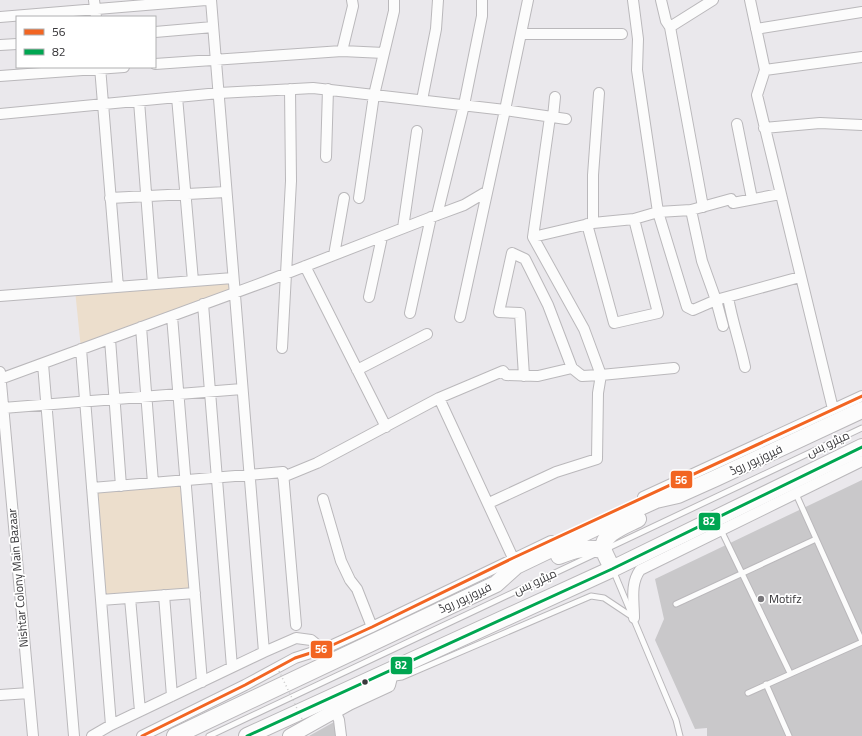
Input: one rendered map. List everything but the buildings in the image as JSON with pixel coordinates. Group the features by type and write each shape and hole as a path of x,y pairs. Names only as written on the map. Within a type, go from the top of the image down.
{"main road":[{"name":"فیروزپور روڈ","path":"175,736 416,613 496,584 516,566 614,518 656,500 678,495 722,468 862,410"},
{"path":"247,736 612,569 672,547 862,447"},
{"path":"612,569 604,550 605,543 612,533 660,508 678,495"},
{"path":"496,584 572,550 586,548 604,550"}],"street":[{"path":"0,17 206,0"},
{"path":"211,0 264,652"},
{"path":"342,51 353,6 352,0"},
{"path":"359,198 374,95 394,11 394,0"},
{"path":"422,100 436,29 438,0"},
{"path":"410,313 464,105 482,16 482,0"},
{"path":"460,317 528,0"},
{"path":"633,0 638,39 637,70 658,212 687,308 693,310 716,300 800,277"},
{"path":"661,0 666,21 670,27 703,207"},
{"path":"670,27 713,0"},
{"path":"750,0 765,70 757,95 833,409"},
{"path":"756,29 862,12"},
{"path":"156,32 214,27"},
{"path":"520,34 622,34"},
{"path":"0,45 16,44"},
{"path":"156,64 342,51 384,53"},
{"path":"765,70 862,57"},
{"path":"0,76 100,68 118,286"},
{"path":"0,114 218,93 313,88 505,110 566,119"},
{"path":"282,348 291,182 290,89"},
{"path":"326,157 328,89"},
{"path":"599,93 590,223 614,323 658,313 634,219"},
{"path":"177,97 193,281"},
{"path":"489,503 556,472 597,459 598,393 601,375 584,330 533,237 555,97"},
{"path":"139,101 154,284"},
{"path":"764,128 820,123 862,125"},
{"path":"738,124 752,199"},
{"path":"403,228 417,131"},
{"path":"110,198 226,192"},
{"path":"0,379 382,237 464,205 486,192"},
{"path":"533,237 590,223 634,219 658,212 691,210 731,199 733,203 780,194"},
{"path":"334,255 344,198"},
{"path":"691,210 702,261 716,300 723,326"},
{"path":"369,297 382,237"},
{"path":"524,376 520,313 499,312 512,253 525,259 548,305 572,368 582,376 674,368"},
{"path":"305,266 386,427"},
{"path":"0,296 233,278"},
{"path":"728,297 731,316 738,335 745,367"},
{"path":"203,304 232,668"},
{"path":"172,316 184,480 202,682"},
{"path":"141,327 153,483"},
{"path":"357,370 426,334"},
{"path":"110,339 121,486"},
{"path":"81,349 111,725"},
{"path":"43,364 74,736"},
{"path":"283,477 317,463 439,398 503,371 506,375 538,376 572,368"},
{"name":"Nishtar Colony Main Bazaar","path":"0,372 3,408 3,450 33,736"},
{"path":"3,408 242,389"},
{"path":"142,736 245,685 282,664 326,648 372,627 416,613 513,558 722,468 833,409 862,396"},
{"path":"439,398 489,503 513,558"},
{"path":"634,618 634,579 640,570 672,547 721,530 862,461"},
{"path":"92,488 184,480 217,479 283,472 296,625"},
{"path":"323,499 341,561 350,580 357,589 372,627"},
{"path":"101,600 195,593"},
{"path":"164,595 172,696"},
{"path":"130,598 140,711"},
{"path":"92,736 140,711 296,638 311,640 316,644 318,650"},
{"path":"290,736 335,711 388,685 390,677 389,671"},
{"path":"0,695 29,693"},
{"path":"335,711 339,720 341,736"}],"lane":[{"name":"میٹرو بس","path":"209,736 862,428"},
{"path":"748,693 862,641 796,494"},
{"path":"721,530 790,674"},
{"path":"676,604 816,539"},
{"path":"612,569 676,720 680,736"},
{"path":"389,671 395,678 402,678 591,596 604,598 634,618"},
{"path":"766,684 789,736"}],"path":[{"path":"279,670 302,719"}],"shaded area":[{"path":"233,278 234,293 81,349 75,290"},
{"path":"184,480 195,593 101,600 92,488"}],"transit line":[{"name":"56","path":"142,736 245,685 295,658 326,648 372,627 513,558 862,396"},
{"name":"82","path":"247,736 612,569 862,447"}],"place":[{"name":"Motifz","path":"761,599"}]}
